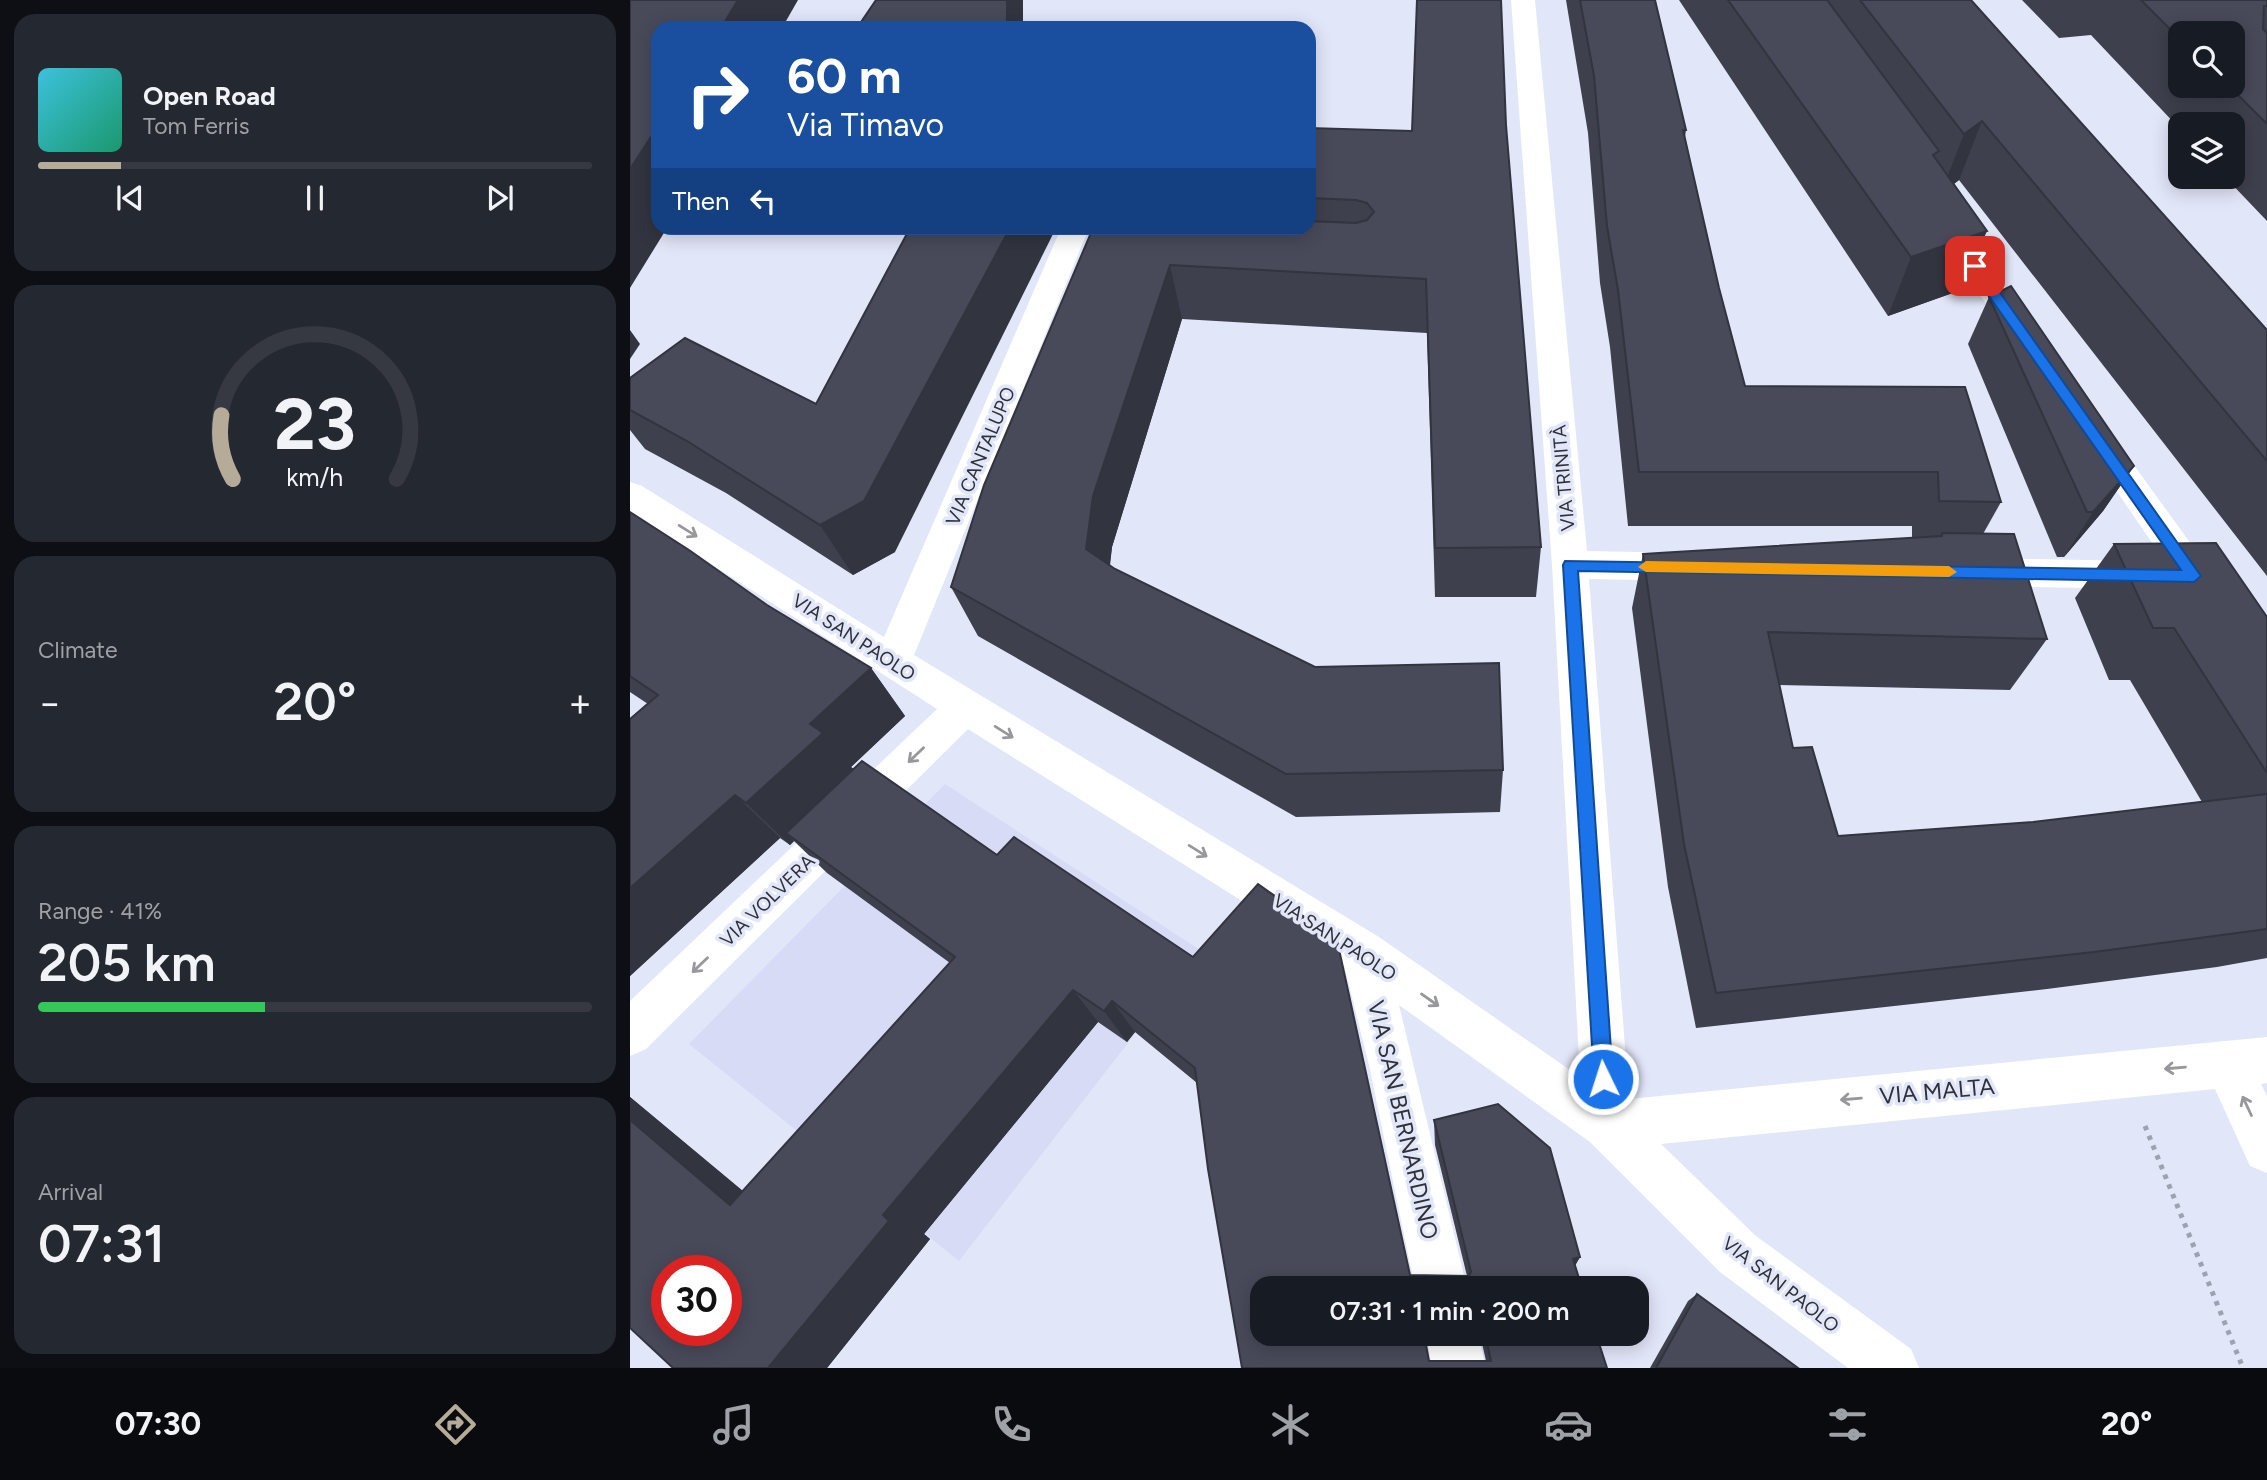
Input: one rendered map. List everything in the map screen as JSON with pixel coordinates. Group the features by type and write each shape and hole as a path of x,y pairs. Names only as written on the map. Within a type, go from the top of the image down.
{"street":[{"name":"VIA TRINITÀ","path":"1523,0 1570,565 1607,1125"},
{"path":"1930,203 2042,361"},
{"name":"VIA CANTALUPO","path":"893,661 1078,243"},
{"path":"2082,418 2216,607"},
{"name":"VIA SAN PAOLO","path":"630,495 965,708 1363,952 1607,1125 1738,1254 1892,1368"},
{"path":"1570,565 1720,568"},
{"path":"1944,572 2194,576"},
{"name":"VIA VOLVERA","path":"630,1033 965,708"},
{"name":"VIA SAN BERNARDINO","path":"1363,952 1438,1276"},
{"path":"2247,1062 2267,1149"},
{"name":"VIA MALTA","path":"1607,1125 2247,1062"},
{"path":"1454,1346 1459,1368"}],"path":[{"path":"2123,1073 2243,1368"}],"shaded area":[{"path":"945,784 1200,950 959,1261 689,1044"}],"building":[{"path":"630,0 738,0 725,21 651,21 651,137 630,169"},
{"path":"876,0 1007,0 1007,21 862,21"},
{"path":"1417,0 1501,0 1506,125 1541,547 1435,548 1426,279 1170,265 1093,496 1086,549 1115,569 1315,667 1499,663 1503,770 1286,774 951,587 984,485 1090,235 1316,235 1316,221 1356,223 1367,220 1374,212 1367,203 1316,198 1316,128 1412,131"},
{"path":"1580,0 1655,0 1719,288 1745,386 1965,387 2001,502 1939,501 1938,472 1639,472 1618,290 1607,226 1594,76"},
{"path":"1728,0 1827,0 1939,151 1933,155 1987,231 1911,257"},
{"path":"1860,0 1971,0 2267,330 2267,461 1982,121 1964,134"},
{"path":"2141,0 2267,0 2267,6 2264,6 2263,29 2267,33 2267,124 2241,98 2245,98 2245,21 2168,21 2168,27"},
{"path":"906,235 1006,235 864,501 820,525 687,441 630,410 630,378 685,338 816,404"},
{"path":"2011,286 2134,466 2093,512 2087,512 1989,297"},
{"path":"630,512 767,605 871,668 810,724 823,733 746,803 735,795 630,888 630,719 658,695 630,676"},
{"path":"1942,533 2014,534 2047,639 1768,632 1793,748 1812,747 1838,836 2033,822 2267,794 2267,929 2094,952 1716,993 1684,844 1643,554 1942,536"},
{"path":"2216,543 2267,617 2267,773 2174,628 2153,628 2114,544"},
{"path":"862,761 997,855 1014,837 1193,957 1258,884 1337,940 1410,1275 1469,1276 1250,1276 1250,1346 1426,1346 1429,1361 1491,1361 1488,1346 1600,1346 1607,1368 1242,1368 1208,1169 1195,1068 1112,1001 1104,1011 1073,990 883,1215 889,1221 768,1368 673,1368 630,1328 630,1120 730,1205 955,957 786,833"},
{"path":"1498,1104 1550,1148 1580,1257 1573,1259 1578,1276 1469,1276 1471,1272 1434,1120"},
{"path":"1697,1294 1798,1368 1656,1368"}],"slow traffic":[{"path":"1646,567 1949,572"}],"route":[{"path":"1603,1079 1570,565 2194,576 1975,266"}]}
